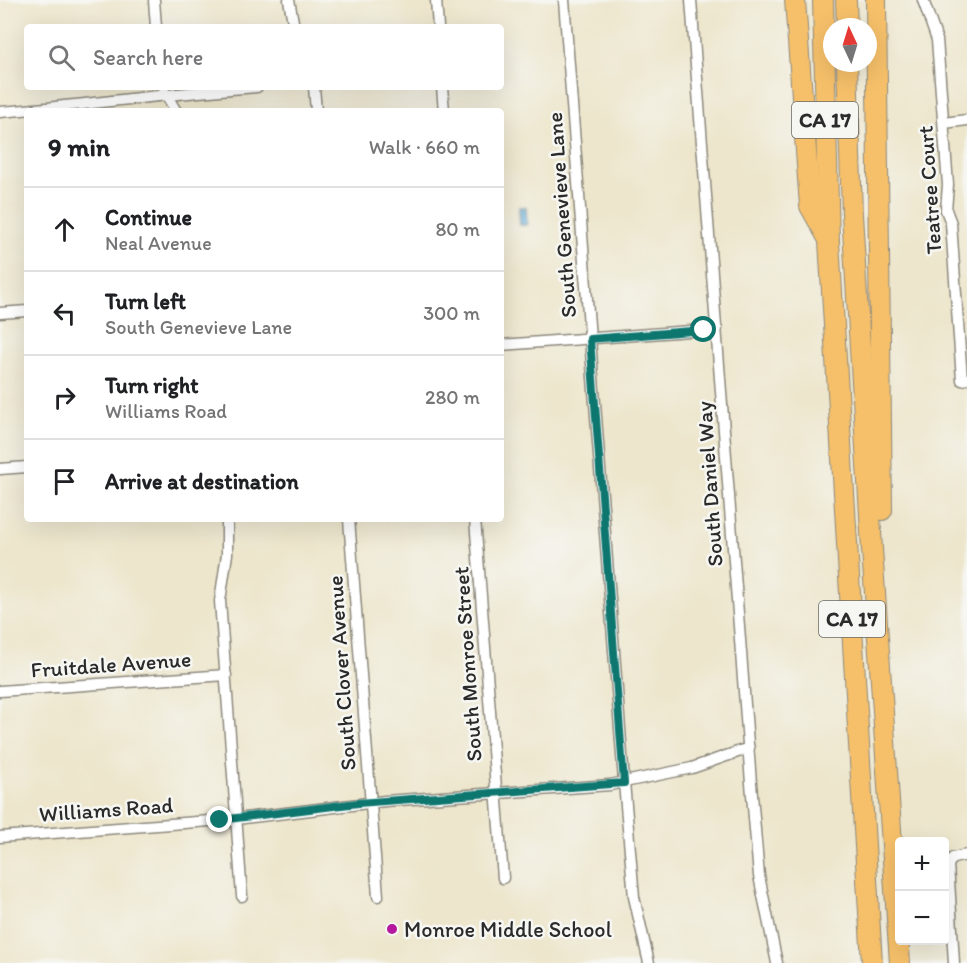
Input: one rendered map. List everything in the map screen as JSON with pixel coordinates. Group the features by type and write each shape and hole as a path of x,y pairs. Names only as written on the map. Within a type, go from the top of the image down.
{"highway":[{"path":"795,0 810,206 829,241"},
{"name":"CA 17","path":"823,0 829,241 872,963"},
{"path":"846,0 847,18"},
{"path":"872,549 882,522 876,0"},
{"name":"CA 17","path":"847,72 852,214 900,963"}],"street":[{"path":"154,0 156,24"},
{"path":"289,0 293,24"},
{"path":"436,0 438,24"},
{"name":"South Genevieve Lane","path":"564,0 634,897 649,963"},
{"name":"South Daniel Way","path":"691,0 759,876 777,963"},
{"name":"Teatree Court","path":"923,0 938,40 948,185 946,210 951,223 964,380"},
{"path":"52,108 103,104 164,91 187,90"},
{"path":"314,90 316,108"},
{"path":"442,90 444,108"},
{"path":"164,91 174,108"},
{"path":"0,112 24,110"},
{"path":"944,123 967,120"},
{"path":"0,313 24,311"},
{"path":"504,345 717,329"},
{"path":"0,469 24,467"},
{"path":"226,522 227,554 220,601 242,896"},
{"name":"South Clover Avenue","path":"349,522 378,896"},
{"name":"South Monroe Street","path":"475,522 503,878"},
{"name":"Fruitdale Avenue","path":"0,691 226,675"},
{"name":"Williams Road","path":"0,837 236,819 371,802 624,783 692,768 749,748"},
{"path":"954,963 948,864 953,858 967,855"}],"water":[{"path":"519,207 526,207 527,225 520,225"}],"place":[{"name":"Monroe Middle School","path":"392,929"}],"route":[{"path":"220,820 254,818 358,803 624,783 590,339 704,330"}]}
